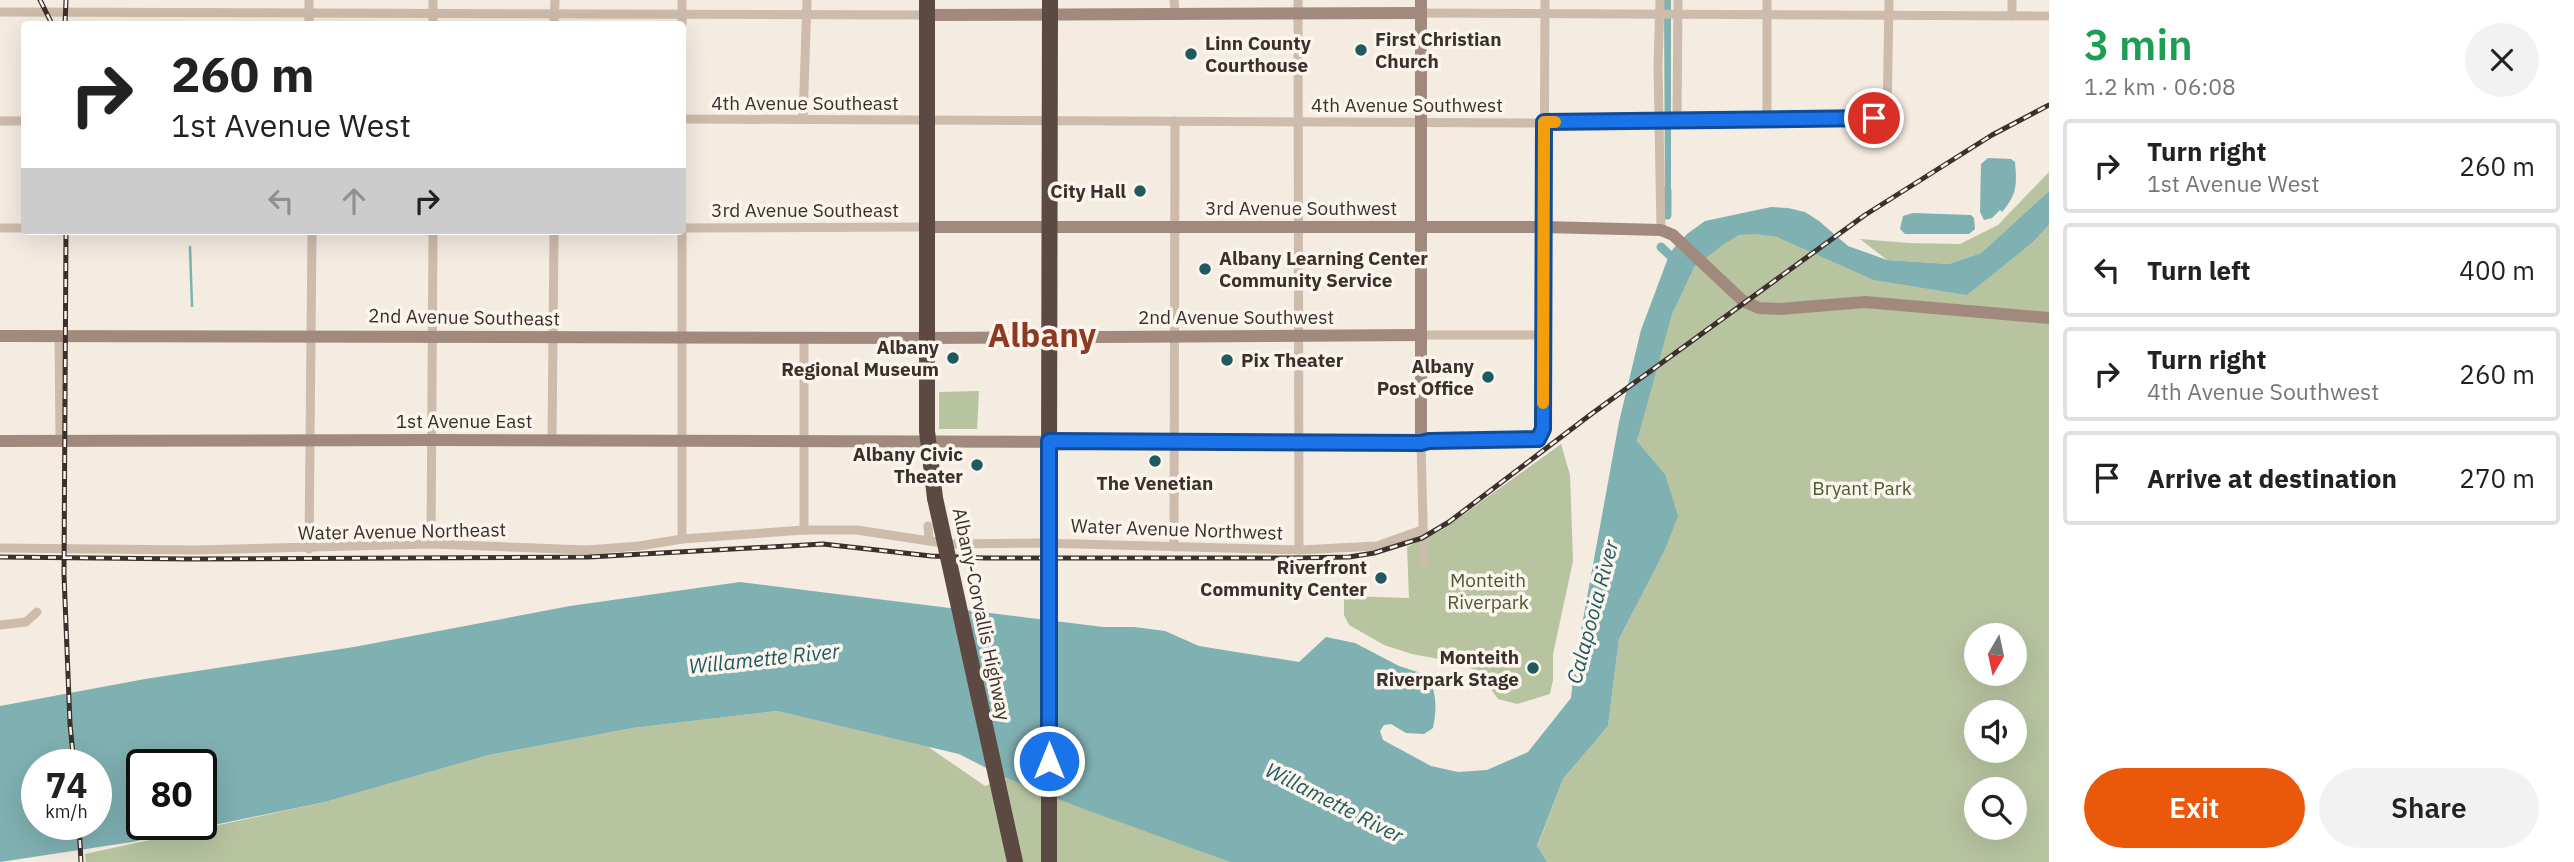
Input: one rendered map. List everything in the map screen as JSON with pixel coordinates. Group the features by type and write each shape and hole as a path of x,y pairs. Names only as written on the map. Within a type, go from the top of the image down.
{"highway":[{"name":"Albany-Corvallis Highway","path":"927,7 928,441 935,498 1015,862"},
{"path":"1049,862 1050,7"}],"street":[{"path":"309,0 309,21"},
{"path":"433,0 433,21"},
{"path":"554,21 555,0"},
{"path":"682,0 682,21"},
{"path":"803,119 807,0"},
{"path":"1174,0 1175,14"},
{"path":"1298,0 1299,550"},
{"path":"1421,443 1531,440 1540,437 1543,429 1545,0"},
{"path":"1660,0 1669,13 1675,122"},
{"path":"1661,230 1661,122 1669,13 1678,0"},
{"path":"1767,0 1767,120"},
{"path":"1889,0 1889,15"},
{"path":"2012,0 2012,16"},
{"path":"0,12 807,15 927,7 1050,7 1175,14 1298,14 1421,6 1545,14 2049,16"},
{"path":"1421,6 1420,335 1424,562"},
{"name":"4th Avenue Southwest","path":"927,121 1675,122 1887,119 1889,15"},
{"name":"4th Avenue Southeast","path":"686,119 927,121"},
{"path":"0,121 21,121"},
{"path":"1174,547 1175,121"},
{"path":"0,228 21,228"},
{"name":"3rd Avenue Southwest","path":"927,228 1661,230 1674,235 1742,302 1759,308 1780,309 1865,302 2049,318"},
{"name":"3rd Avenue Southeast","path":"686,229 927,228"},
{"path":"309,549 312,235"},
{"path":"431,544 433,235"},
{"path":"552,441 554,235"},
{"path":"682,235 682,539"},
{"name":"2nd Avenue Southwest","path":"927,338 1544,335"},
{"name":"2nd Avenue Southeast","path":"0,336 927,338"},
{"path":"59,336 60,441"},
{"path":"804,338 804,530"},
{"name":"1st Avenue East","path":"0,441 1421,443"},
{"path":"928,526 929,541"},
{"name":"Water Avenue Northeast","path":"0,548 189,551 431,544 587,550 682,539 804,530"},
{"name":"Water Avenue Northwest","path":"804,530 857,530 969,545 1041,543 1299,550 1377,546 1422,530"},
{"path":"0,625 26,622 37,612"}],"green space":[{"path":"2049,172 2049,191 1981,253 1949,264 1887,260 1860,239 1960,244 1998,225"},
{"name":"Bryant Park","path":"2049,225 2049,862 1547,862 1537,847 1563,779 1608,726 1619,639 1663,554 1665,474 1637,441 1668,323 1685,280 1694,267 1733,237 1758,234 1777,237 1966,295 2032,243"},
{"path":"979,391 977,429 939,429 939,392"},
{"name":"Monteith Riverpark","path":"1561,444 1570,475 1573,561 1553,654 1550,694 1517,704 1498,699 1479,672 1460,663 1412,654 1384,645 1349,625 1344,615 1344,596 1409,598 1407,547 1442,530"},
{"path":"777,711 927,746 985,786 1006,778 1230,862 86,862 85,854 150,840 217,840 217,825 325,802 489,755 633,728"}],"water":[{"path":"1664,0 1671,0 1669,200 1665,200"},
{"path":"1988,158 2011,159 2015,162 2016,184 2011,200 2002,212 2000,210 1992,218 1984,220 1980,212 1981,164"},
{"path":"2049,191 2049,225 2032,243 1967,295 1874,280 1777,237 1755,234 1739,235 1694,267 1672,314 1637,441 1665,474 1678,516 1663,554 1619,639 1608,726 1563,779 1537,846 1547,862 1230,862 1006,778 959,754 777,711 633,728 489,755 325,802 217,824 217,749 126,749 126,840 142,840 0,862 0,706 145,679 354,647 570,606 740,582 1103,627 1165,631 1199,646 1299,662 1326,637 1355,643 1399,666 1427,675 1433,688 1433,728 1424,734 1406,733 1391,724 1384,725 1380,731 1383,740 1431,766 1458,772 1487,770 1528,752 1571,698 1619,422 1641,330 1673,249 1705,221 1771,207 1805,212 1848,246 1887,260 1949,264 1981,253"},
{"path":"1913,213 1971,215 1975,229 1969,234 1905,234 1900,229 1903,216"}],"waterway":[{"path":"1667,191 1667,215"},
{"path":"190,247 192,306"},
{"path":"1661,247 1677,262"}],"railway":[{"path":"40,0 50,21"},
{"path":"65,21 66,0"},
{"path":"0,557 589,557 823,544 931,556 985,558 1293,558 1349,557 1374,553 1422,538 1449,522 1590,415 1865,215 1992,135 2049,105"},
{"path":"66,235 64,575 72,749"},
{"path":"80,840 81,862"}],"slow traffic":[{"path":"1543,403 1544,122 1555,122"}],"place":[{"name":"First Christian Church","path":"1361,50"},
{"name":"Linn County Courthouse","path":"1191,54"},
{"name":"City Hall","path":"1140,191"},
{"name":"Albany Learning Center Community Service","path":"1205,269"},
{"name":"Albany Regional Museum","path":"953,358"},
{"name":"Pix Theater","path":"1227,360"},
{"name":"Albany Post Office","path":"1488,377"},
{"name":"The Venetian","path":"1155,461"},
{"name":"Albany Civic Theater","path":"977,465"},
{"name":"Riverfront Community Center","path":"1381,578"},
{"name":"Monteith Riverpark Stage","path":"1533,668"}],"district":[{"name":"Albany","path":"1042,335"}],"route":[{"path":"1049,761 1049,441 1421,443 1538,439 1543,429 1544,122 1874,118"}],"water label":[{"name":"Calapooia River","path":"1593,612"},
{"name":"Willamette River","path":"764,659"},
{"name":"Willamette River","path":"1334,803"}]}
